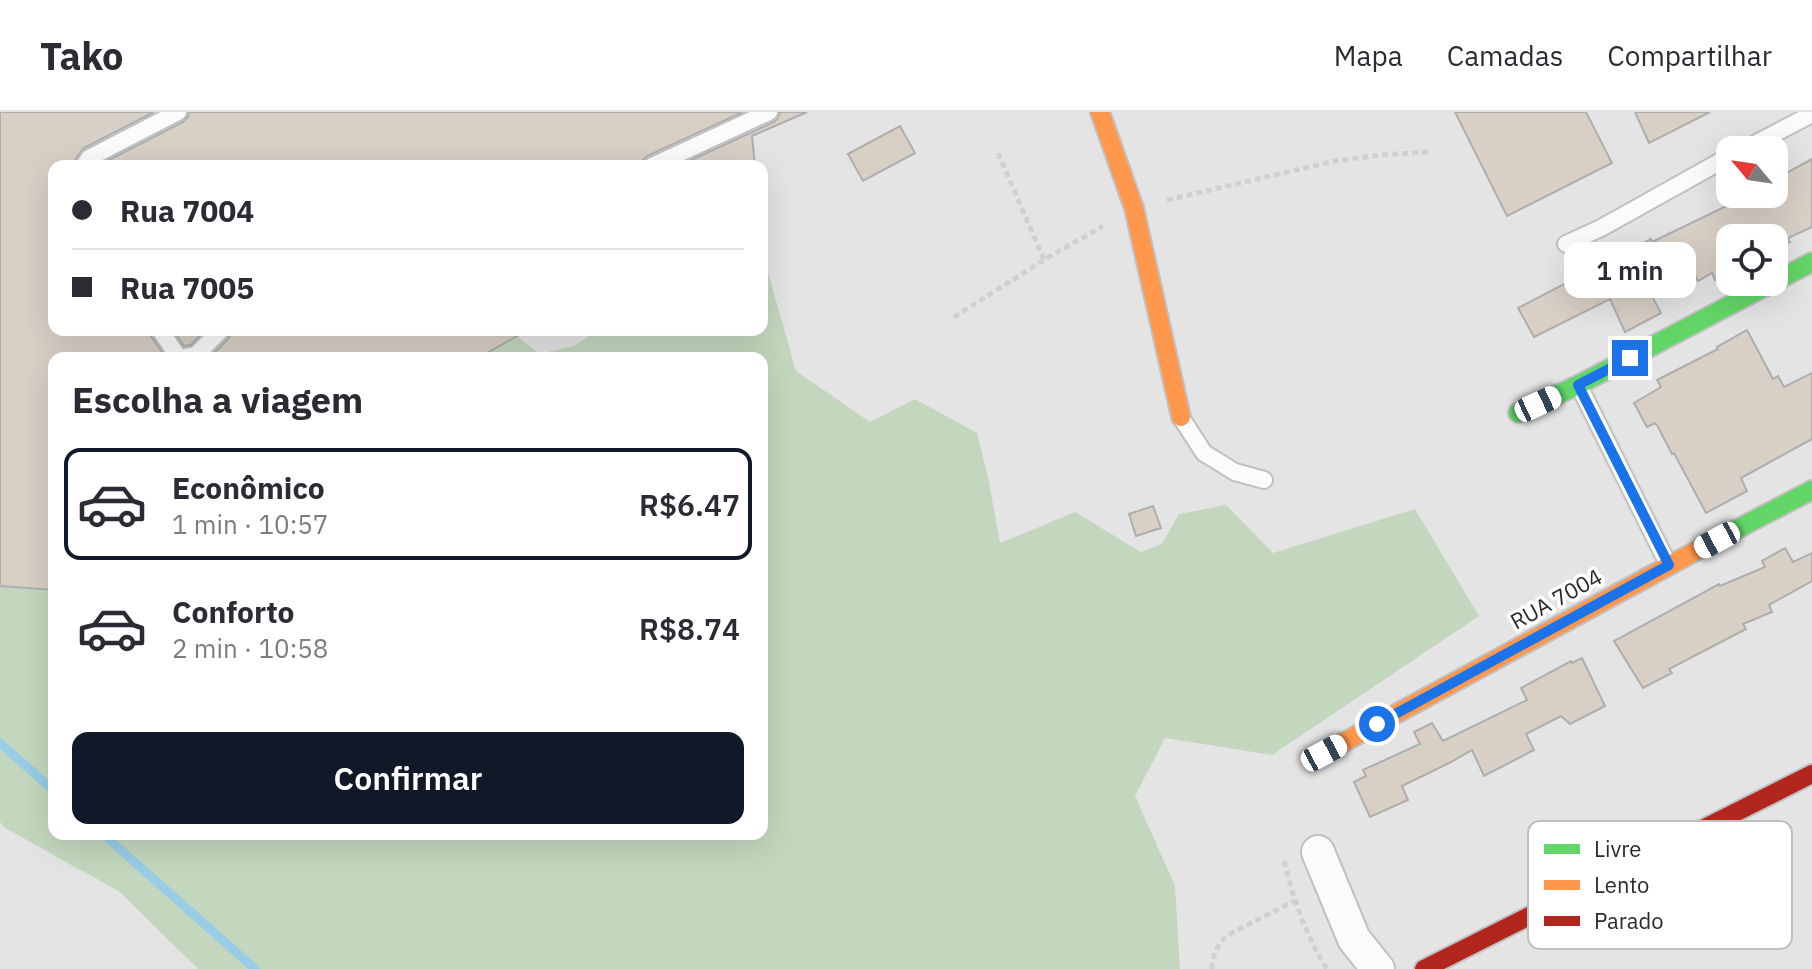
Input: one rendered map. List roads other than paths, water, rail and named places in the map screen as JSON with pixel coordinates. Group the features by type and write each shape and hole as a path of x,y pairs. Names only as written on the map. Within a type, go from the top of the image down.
{"street":[{"path":"1100,112 1134,208 1181,417"},
{"path":"1518,413 1578,385 1812,262"},
{"name":"RUA 7004","path":"1324,753 1812,490"},
{"path":"1718,821 1812,774"},
{"path":"1318,852 1354,939 1378,969"},
{"path":"1424,969 1528,917"}],"lane":[{"path":"88,160 178,112"},
{"path":"665,160 769,112"},
{"path":"1770,136 1812,114"},
{"path":"1566,244 1716,164"},
{"path":"199,352 215,336"},
{"path":"1578,385 1669,565"},
{"path":"1181,417 1204,453 1235,472 1264,480"}],"waterway":[{"path":"0,743 48,786"},
{"path":"110,840 255,969"}]}
